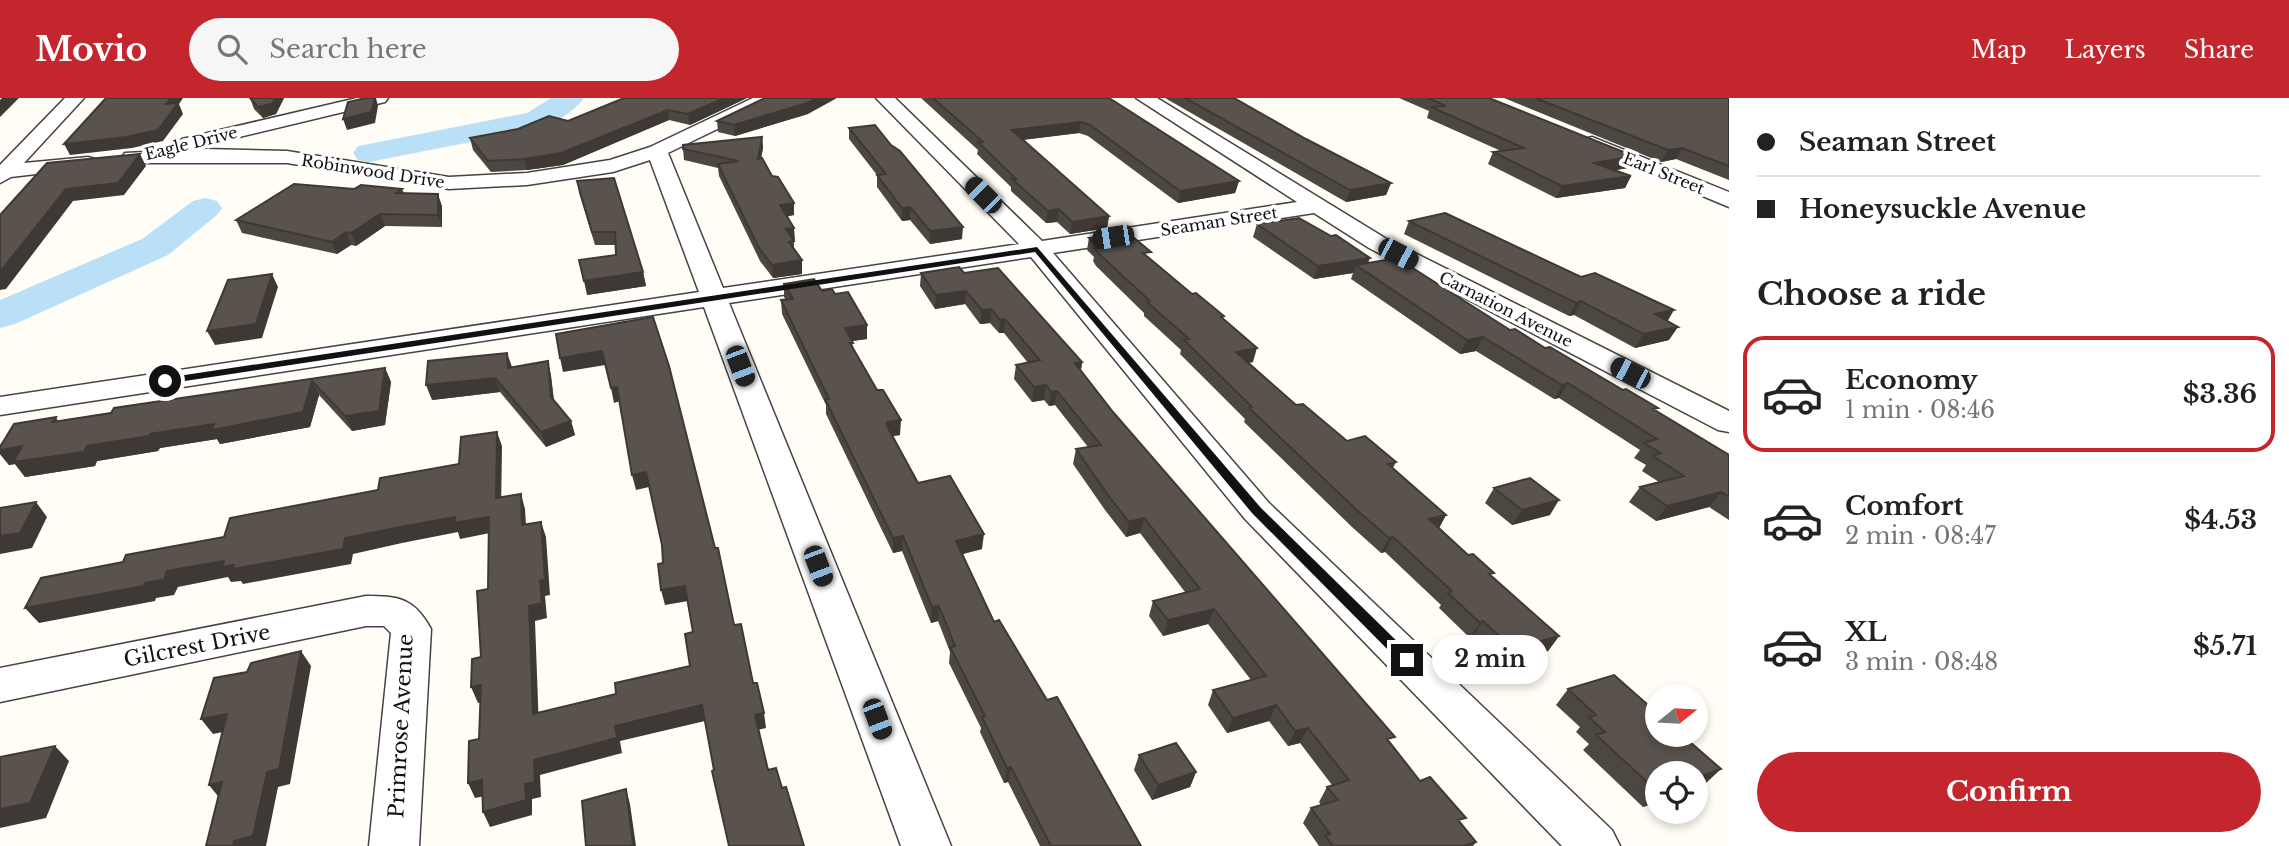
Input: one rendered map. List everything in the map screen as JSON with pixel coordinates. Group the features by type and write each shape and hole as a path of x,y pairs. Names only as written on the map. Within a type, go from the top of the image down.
{"street":[{"path":"2,173 75,98"},
{"name":"Eagle Drive","path":"2,173 118,159 316,105 379,98"},
{"name":"Robinwood Drive","path":"118,159 205,155 287,157 449,183 527,179 613,166 657,150 767,98"},
{"path":"885,98 1037,249 1257,510 1595,846"},
{"name":"Carnation Avenue","path":"1145,98 1388,249 1729,423"},
{"name":"Earl Street","path":"1569,134 1729,200"},
{"path":"657,150 926,846"},
{"name":"Seaman Street","path":"0,406 1316,206"},
{"name":"Gilcrest Drive","path":"0,685 366,611 394,611"},
{"name":"Primrose Avenue","path":"394,611 411,629 394,846"}],"building":[{"path":"106,98 171,98 166,104 178,103 158,130 126,137 64,144"},
{"path":"250,98 275,98 272,104 258,107"},
{"path":"375,98 371,112 343,119 348,102"},
{"path":"624,98 724,98 688,114 668,110 561,153 524,159 488,161 470,138 518,129 549,116 568,121"},
{"path":"765,98 817,98 734,125 717,121"},
{"path":"933,98 1109,98 1239,181 1180,191 1090,125 1081,122 1012,130 1109,216 1072,222 1059,209 1048,211 1012,179 1016,179 978,142 983,142"},
{"path":"1185,98 1234,98 1391,183 1350,190"},
{"path":"1428,98 1489,98 1634,156 1594,163 1631,176 1562,186 1493,152 1524,148 1431,107 1446,106"},
{"path":"1535,98 1729,98 1729,166 1682,148 1668,150"},
{"path":"875,125 963,227 930,231 910,207 902,208 877,175 886,174 849,128"},
{"path":"762,137 758,159 762,158 772,176 778,177 794,203 780,205 794,228 786,229 794,241 789,242 802,260 772,265 759,248 718,164 739,161 683,149 683,145"},
{"path":"140,154 118,183 66,189 0,272 0,215 47,163"},
{"path":"614,178 643,272 584,281 579,260 616,255 615,232 592,232 577,181"},
{"path":"294,184 354,189 361,185 402,189 396,193 438,194 438,215 380,214 332,242 236,220"},
{"path":"1445,213 1581,277 1595,273 1674,310 1655,314 1678,327 1643,334 1581,301 1576,303 1409,221"},
{"path":"1299,218 1331,236 1336,235 1370,258 1318,266 1257,224"},
{"path":"1127,232 1151,252 1143,253 1192,294 1196,293 1224,316 1221,317 1257,348 1236,352 1296,405 1303,404 1347,441 1365,436 1396,462 1388,464 1446,515 1429,519 1468,555 1473,554 1494,573 1489,574 1559,636 1538,642 1545,648 1520,655 1483,621 1480,623 1448,593 1452,591 1393,537 1389,538 1359,512 1249,408 1252,407 1184,340 1189,339 1098,253 1095,248 1100,248 1089,238"},
{"path":"1397,258 1510,330 1515,329 1545,348 1550,347 1623,390 1626,389 1658,408 1653,409 1729,455 1729,497 1721,492 1667,506 1640,487 1684,476 1653,456 1661,453 1644,443 1657,439 1568,383 1562,385 1483,337 1467,340 1356,265"},
{"path":"959,267 964,273 998,268 1082,362 1075,363 1113,412 1395,737 1387,739 1420,781 1430,777 1466,818 1458,820 1476,842 1464,846 1333,846 1325,835 1330,834 1311,808 1338,800 1327,787 1349,780 1308,728 1295,731 1276,705 1233,718 1213,690 1266,676 1214,609 1168,620 1153,601 1200,589 1144,518 1129,522 1108,495 1076,449 1101,445 1057,391 1051,392 1046,385 1034,387 1016,365 1040,360 1005,319 1000,320 991,309 982,310 966,291 936,295 921,273"},
{"path":"272,274 256,324 207,331 228,280"},
{"path":"814,279 822,291 832,289 835,294 848,292 867,325 845,328 853,343 850,343 877,390 883,390 901,420 887,422 887,426 918,483 950,476 984,534 956,541 994,622 999,620 1047,700 1057,697 1141,846 1051,846 982,717 985,716 950,647 955,646 939,606 932,607 903,536 893,538 825,399 829,399 781,300 793,299 784,284"},
{"path":"653,317 669,366 715,548 718,548 734,625 741,624 753,683 757,683 764,713 755,715 768,770 776,768 782,788 786,787 804,846 729,846 712,771 714,770 702,705 615,726 617,738 534,760 535,782 525,784 526,800 483,812 482,780 468,783 469,741 479,739 481,685 471,687 472,659 481,657 477,591 488,589 489,517 454,523 455,517 345,538 343,549 233,569 234,565 222,567 224,561 167,571 164,580 145,583 144,586 25,608 41,578 123,562 126,555 224,537 230,518 378,490 380,478 459,464 461,437 497,432 496,498 521,494 522,525 541,522 545,579 540,581 542,603 529,606 533,714 616,694 615,683 690,666 685,634 693,632 685,586 661,590 658,564 663,563 662,545 646,472 632,475 617,387 611,388 602,351 560,358 556,334"},
{"path":"507,353 508,368 548,361 551,397 571,421 541,432 495,378 426,385 428,361"},
{"path":"385,368 379,411 345,416 312,381 303,412 212,430 214,424 150,434 87,446 84,452 13,462 22,446 0,450 14,424 56,417 53,422 111,413 114,408"},
{"path":"1530,478 1559,500 1522,510 1494,488"},
{"path":"36,502 20,533 0,536 0,508"},
{"path":"301,651 279,769 267,772 253,836 234,841 233,846 206,846 222,782 209,785 227,714 201,719 214,678 247,672 251,663"},
{"path":"1614,675 1645,702 1645,747 1696,747 1721,769 1708,774 1708,761 1645,761 1645,780 1596,735 1605,732 1589,717 1596,715 1568,689"},
{"path":"1176,743 1196,772 1158,785 1139,755"},
{"path":"55,746 30,803 0,809 0,757"},
{"path":"626,789 633,845 586,846 582,801"}],"waterway":[{"path":"369,153 536,120 570,98"},
{"path":"0,315 155,247 205,208"}],"route":[{"path":"165,381 1037,249 1257,510 1407,660"}]}
